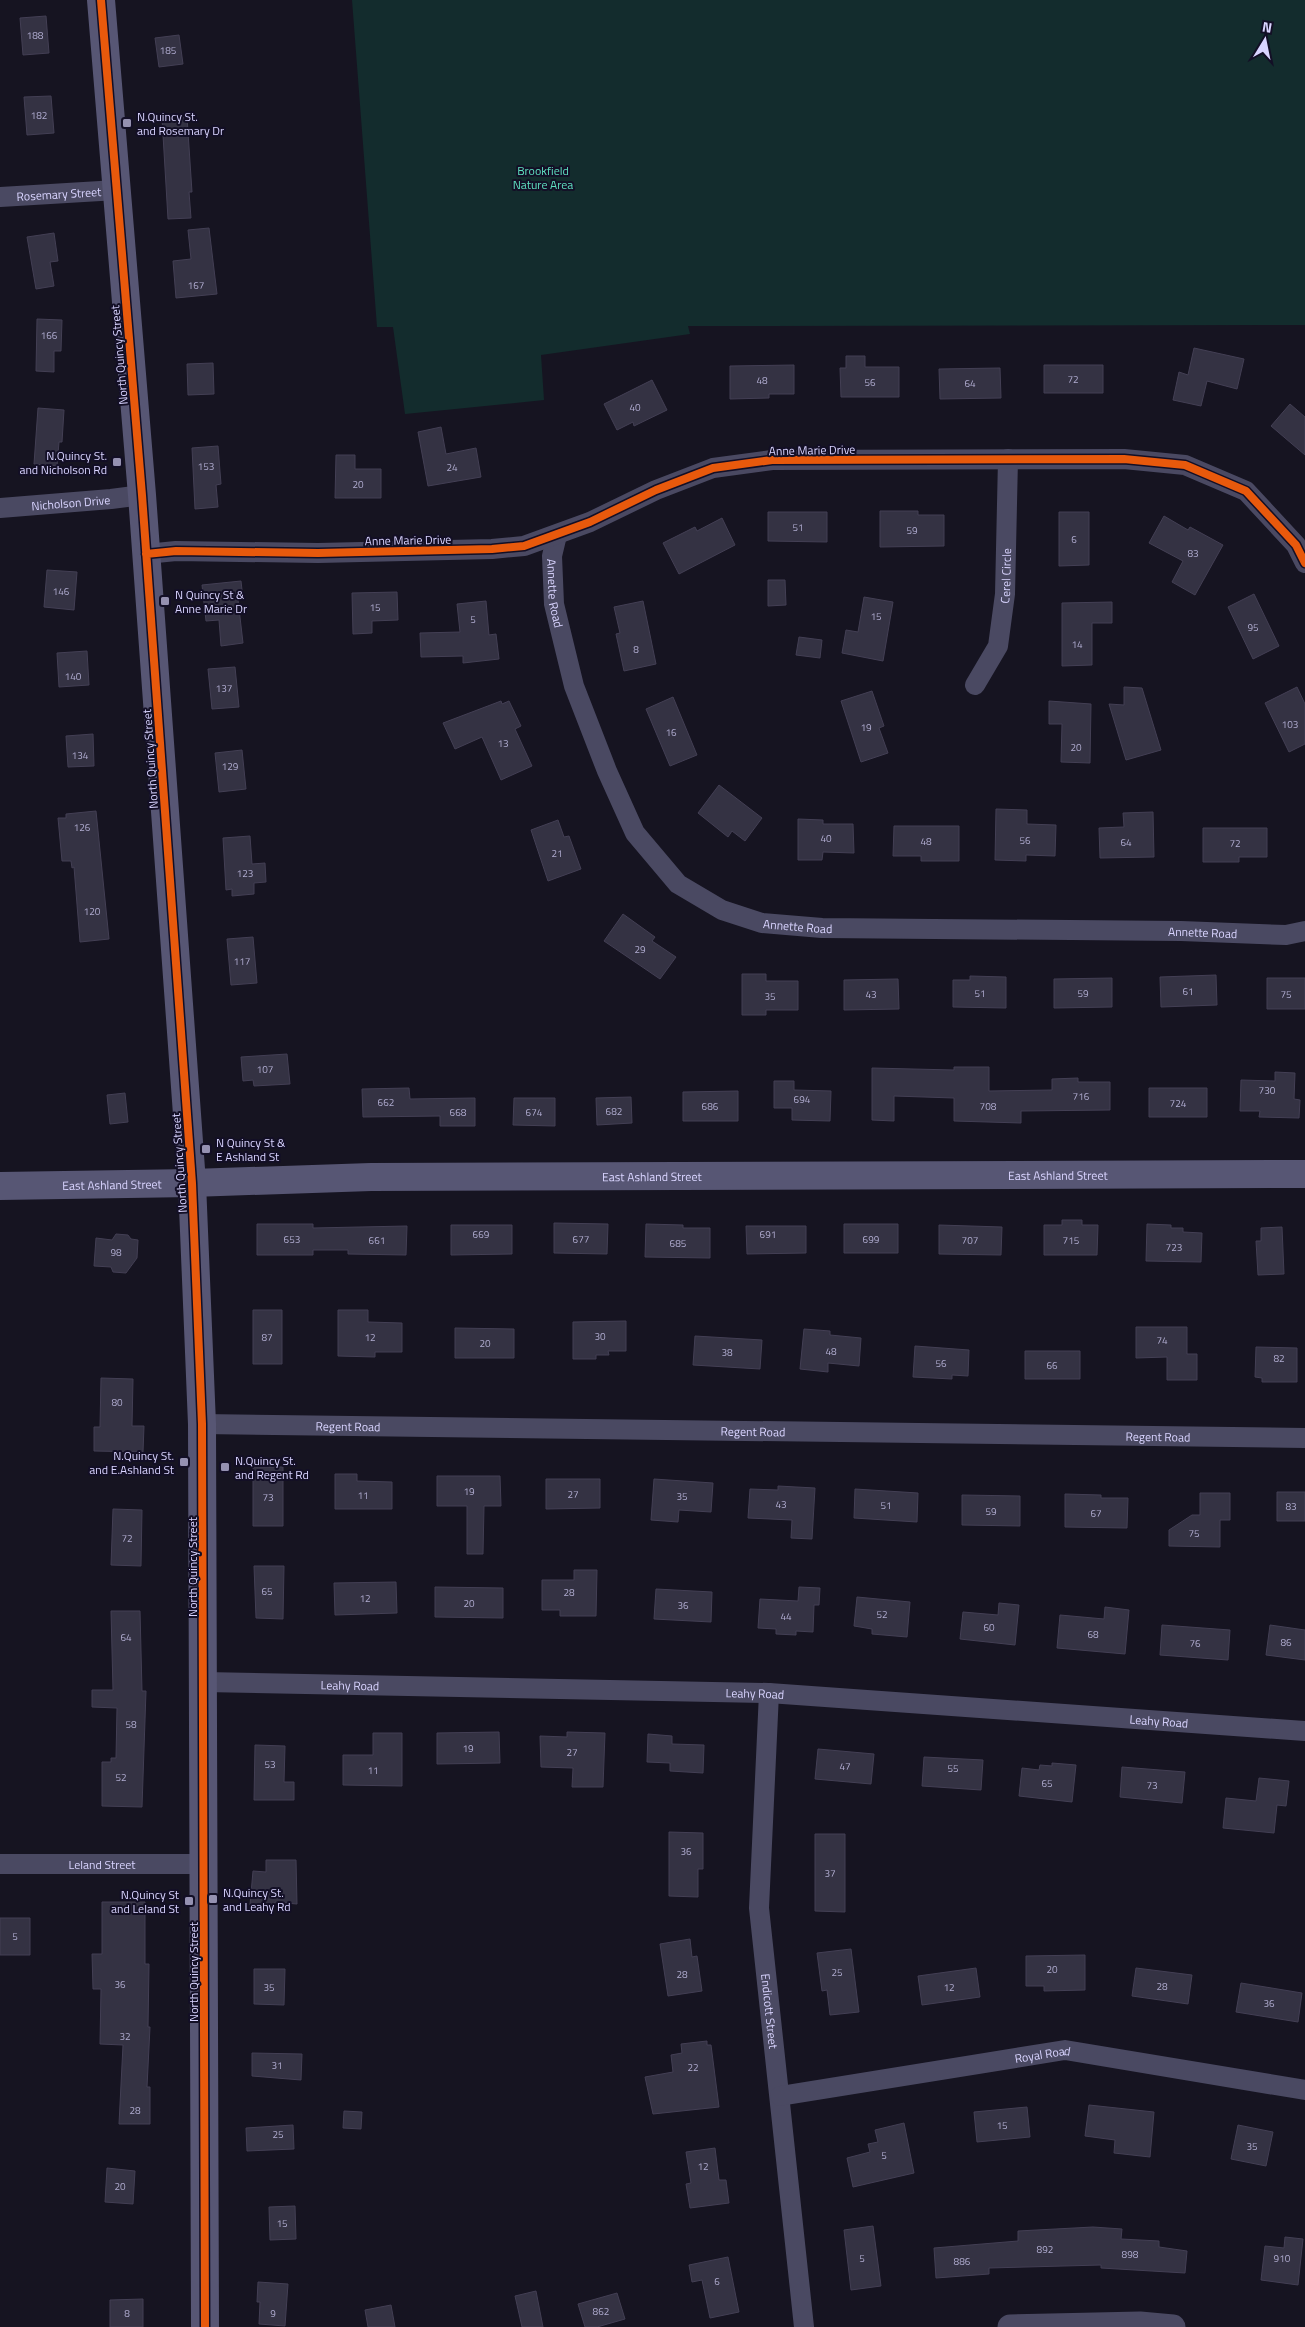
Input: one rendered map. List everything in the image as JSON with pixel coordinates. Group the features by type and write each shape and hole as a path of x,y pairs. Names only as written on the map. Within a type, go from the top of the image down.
{"main road":[{"name":"North Quincy Street","path":"100,0 142,495 192,1183 202,1424 205,2327"},
{"name":"East Ashland Street","path":"0,1186 192,1183 371,1177 1305,1174"}],"street":[{"name":"Rosemary Street","path":"0,197 117,190"},
{"name":"Anne Marie Drive","path":"146,554 176,551 318,553 492,549 524,546 590,522 656,490 714,468 772,460 1124,459 1185,465 1246,491 1296,545 1305,563"},
{"name":"Cerel Circle","path":"975,685 998,646 1005,594 1008,460"},
{"name":"Nicholson Drive","path":"0,508 142,495"},
{"name":"Annette Road","path":"557,534 552,556 554,604 574,686 607,771 635,833 678,884 722,910 762,923 822,928 1181,931 1286,935 1305,931"},
{"name":"Regent Road","path":"202,1424 1305,1438"},
{"name":"Leahy Road","path":"204,1682 769,1693 1305,1731"},
{"name":"Endicott Street","path":"769,1693 759,1908 804,2327"},
{"name":"Leland Street","path":"0,1864 204,1864"},
{"name":"Royal Road","path":"780,2096 1065,2050 1305,2090"},
{"path":"1010,2327 1140,2324 1173,2327"}],"green space":[{"name":"Brookfield Nature Area","path":"352,0 1305,0 1305,325 688,326 690,334 541,355 544,400 405,414 393,327 377,327"}],"building":[{"path":"46,16 49,53 23,55 20,18"},
{"path":"179,35 183,64 159,67 155,38"},
{"path":"51,96 54,133 27,135 24,97"},
{"path":"187,117 192,192 189,192 191,218 168,219 162,118"},
{"path":"209,228 217,294 176,298 173,261 191,259 188,230"},
{"path":"54,233 58,261 50,262 54,286 36,289 27,237"},
{"path":"37,319 62,320 61,351 54,351 54,372 36,371"},
{"path":"1194,348 1244,359 1237,389 1207,381 1201,406 1173,400 1179,372 1188,375"},
{"path":"846,356 865,356 865,367 899,367 899,397 841,397 840,368 846,368"},
{"path":"213,363 214,394 188,395 187,364"},
{"path":"794,365 794,394 769,394 769,398 730,399 730,366"},
{"path":"1044,365 1103,365 1103,393 1044,393"},
{"path":"1000,368 1001,398 940,399 939,369"},
{"path":"652,380 667,410 634,426 633,422 617,430 604,404"},
{"path":"1290,404 1305,417 1305,455 1271,426"},
{"path":"38,408 64,410 62,442 59,442 57,466 34,464"},
{"path":"441,427 446,454 476,448 481,477 428,486 418,432"},
{"path":"218,446 221,484 216,485 218,507 195,509 192,448"},
{"path":"336,455 355,455 355,469 381,469 381,498 335,498"},
{"path":"880,511 918,511 918,515 944,515 944,546 880,547"},
{"path":"768,512 827,512 827,542 768,541"},
{"path":"1059,512 1089,512 1089,565 1059,566"},
{"path":"1164,516 1188,530 1190,527 1223,545 1195,595 1172,582 1183,561 1149,543"},
{"path":"722,518 735,545 679,574 663,543 695,527 697,531"},
{"path":"47,570 77,572 74,610 44,607"},
{"path":"768,580 785,580 786,605 768,606"},
{"path":"241,581 243,599 238,600 243,643 221,646 219,620 206,621 202,585"},
{"path":"397,592 398,620 372,621 372,633 353,634 352,593"},
{"path":"1254,594 1279,646 1253,659 1228,607"},
{"path":"864,597 893,602 883,661 842,653 846,630 858,632"},
{"path":"486,601 489,635 496,634 499,659 463,663 463,656 421,657 420,633 460,632 457,604"},
{"path":"643,601 656,664 624,671 616,634 620,633 614,607"},
{"path":"1112,602 1112,623 1092,623 1092,665 1062,666 1062,603"},
{"path":"799,637 822,640 820,658 796,655"},
{"path":"87,651 89,685 59,687 57,653"},
{"path":"235,667 239,707 212,709 208,669"},
{"path":"1124,687 1142,688 1161,750 1126,760 1109,704 1124,705"},
{"path":"1297,687 1305,704 1305,744 1289,752 1265,703"},
{"path":"872,691 884,726 879,728 888,753 861,762 841,701"},
{"path":"673,697 697,755 670,766 646,709"},
{"path":"501,701 502,704 509,701 521,726 515,729 532,766 501,780 482,737 455,749 443,723"},
{"path":"1049,701 1091,704 1090,763 1061,762 1062,724 1049,724"},
{"path":"93,734 94,766 68,767 66,736"},
{"path":"242,750 246,789 219,792 215,753"},
{"path":"719,785 762,818 745,841 732,831 728,837 698,813"},
{"path":"996,809 1027,810 1027,824 1056,825 1055,856 1026,855 1026,861 995,860"},
{"path":"96,811 109,939 80,942 74,867 72,868 71,861 62,861 58,818 66,818 66,814"},
{"path":"1153,812 1154,857 1100,858 1099,828 1124,827 1123,813"},
{"path":"798,819 823,820 823,824 853,824 854,853 823,852 822,860 798,860"},
{"path":"558,820 564,837 569,836 581,869 548,881 531,830"},
{"path":"894,826 959,826 959,861 921,861 921,856 893,856"},
{"path":"1203,828 1267,828 1267,857 1239,857 1239,862 1203,862"},
{"path":"250,836 252,864 265,863 266,882 254,883 254,894 232,896 232,889 226,890 223,838"},
{"path":"623,914 655,937 652,941 676,957 660,979 604,941"},
{"path":"253,937 257,983 231,985 227,939"},
{"path":"742,974 766,974 766,981 798,981 798,1010 766,1010 766,1015 742,1015"},
{"path":"1216,975 1217,1005 1161,1007 1160,977"},
{"path":"970,976 1006,977 1006,1008 953,1007 953,980 970,980"},
{"path":"1112,978 1112,1007 1054,1008 1054,979"},
{"path":"1267,978 1305,978 1305,1009 1267,1009"},
{"path":"898,979 899,1009 844,1010 844,980"},
{"path":"287,1054 290,1084 254,1086 253,1080 243,1081 241,1057"},
{"path":"954,1067 989,1067 989,1091 1052,1090 1052,1079 1078,1078 1078,1082 1110,1082 1110,1110 1021,1111 1021,1123 954,1121 954,1098 894,1096 894,1121 872,1120 872,1068 954,1070"},
{"path":"1275,1072 1295,1073 1294,1099 1300,1100 1299,1118 1259,1117 1260,1111 1240,1111 1241,1080 1275,1081"},
{"path":"774,1081 794,1081 794,1090 831,1091 830,1121 792,1120 792,1108 774,1108"},
{"path":"409,1088 410,1099 475,1098 475,1126 440,1126 440,1116 363,1117 362,1089"},
{"path":"1149,1088 1207,1088 1207,1117 1149,1117"},
{"path":"738,1091 738,1121 683,1121 683,1092"},
{"path":"125,1093 128,1122 110,1124 107,1095"},
{"path":"631,1097 632,1123 597,1125 596,1098"},
{"path":"514,1098 555,1098 555,1126 513,1125"},
{"path":"1062,1220 1082,1220 1082,1225 1098,1225 1097,1255 1044,1255 1044,1225 1062,1225"},
{"path":"554,1223 608,1224 607,1254 554,1253"},
{"path":"257,1224 313,1224 313,1228 407,1226 406,1255 348,1254 348,1250 313,1250 313,1255 257,1255"},
{"path":"646,1224 683,1225 683,1228 710,1228 710,1258 645,1257"},
{"path":"844,1224 898,1224 898,1253 844,1253"},
{"path":"1147,1224 1171,1225 1171,1228 1183,1228 1183,1232 1202,1233 1201,1262 1146,1261"},
{"path":"451,1225 512,1225 512,1254 451,1255"},
{"path":"939,1225 1002,1227 1001,1255 939,1254"},
{"path":"746,1226 806,1226 806,1253 747,1254"},
{"path":"1282,1227 1284,1274 1258,1275 1256,1241 1261,1241 1261,1228"},
{"path":"116,1234 128,1235 131,1239 138,1240 137,1258 126,1273 113,1272 111,1267 94,1266 96,1238 112,1240"},
{"path":"253,1310 282,1310 282,1364 253,1364"},
{"path":"338,1310 368,1310 368,1322 402,1323 402,1352 375,1352 375,1357 338,1356"},
{"path":"626,1321 626,1351 608,1351 609,1355 596,1355 596,1359 573,1359 573,1322"},
{"path":"1136,1327 1187,1327 1187,1354 1197,1354 1197,1380 1167,1380 1167,1357 1136,1358"},
{"path":"455,1328 514,1329 514,1358 455,1358"},
{"path":"804,1329 830,1331 830,1335 861,1338 859,1366 828,1363 828,1372 800,1369"},
{"path":"695,1336 762,1340 760,1369 693,1365"},
{"path":"915,1346 969,1350 968,1376 952,1375 952,1379 913,1377"},
{"path":"1256,1347 1297,1348 1297,1382 1262,1382 1262,1378 1255,1377"},
{"path":"1025,1351 1080,1351 1080,1379 1025,1379"},
{"path":"101,1378 133,1379 132,1426 144,1426 143,1452 94,1451 94,1427 100,1427"},
{"path":"253,1467 283,1467 283,1526 253,1526"},
{"path":"335,1474 357,1474 357,1481 392,1482 392,1509 335,1509"},
{"path":"437,1476 500,1476 501,1506 484,1506 483,1554 467,1554 467,1506 437,1506"},
{"path":"546,1479 600,1479 600,1508 546,1509"},
{"path":"654,1479 713,1483 711,1512 679,1510 678,1522 651,1520"},
{"path":"778,1486 815,1488 812,1539 791,1538 792,1520 748,1518 750,1489 778,1490"},
{"path":"855,1489 918,1493 917,1522 854,1518"},
{"path":"1277,1492 1305,1492 1305,1521 1277,1521"},
{"path":"1200,1493 1230,1493 1230,1520 1220,1520 1220,1547 1169,1546 1169,1530 1192,1515 1200,1515"},
{"path":"1065,1494 1101,1495 1101,1498 1128,1498 1127,1528 1065,1527"},
{"path":"962,1495 1020,1496 1020,1526 962,1525"},
{"path":"113,1509 142,1510 141,1566 111,1565"},
{"path":"254,1566 284,1566 283,1619 256,1618"},
{"path":"574,1570 597,1570 596,1616 560,1616 560,1610 542,1610 542,1580 574,1580"},
{"path":"396,1582 397,1613 335,1615 334,1583"},
{"path":"435,1587 503,1588 503,1618 435,1617"},
{"path":"799,1587 820,1588 819,1605 814,1605 813,1632 796,1631 796,1635 776,1634 776,1629 758,1628 760,1599 798,1601"},
{"path":"656,1589 712,1592 711,1622 654,1619"},
{"path":"857,1597 910,1602 907,1637 872,1634 872,1629 854,1626"},
{"path":"999,1603 1019,1605 1015,1645 960,1639 963,1612 998,1615"},
{"path":"1105,1607 1129,1610 1125,1654 1057,1648 1060,1615 1104,1619"},
{"path":"111,1611 140,1611 142,1691 146,1691 142,1807 102,1806 102,1762 111,1762 111,1758 116,1758 117,1708 92,1707 92,1690 113,1690"},
{"path":"1162,1625 1230,1630 1228,1660 1160,1655"},
{"path":"1270,1625 1305,1630 1305,1660 1266,1655"},
{"path":"499,1732 500,1763 437,1764 437,1733"},
{"path":"567,1732 605,1733 603,1787 572,1787 573,1768 541,1767 540,1736 567,1737"},
{"path":"373,1733 402,1733 402,1786 343,1785 343,1755 373,1755"},
{"path":"648,1734 672,1736 672,1744 704,1745 703,1773 670,1771 670,1763 647,1762"},
{"path":"255,1745 285,1746 284,1782 294,1782 294,1800 254,1800"},
{"path":"818,1749 874,1754 871,1784 815,1779"},
{"path":"924,1757 983,1760 981,1790 922,1786"},
{"path":"1052,1763 1076,1765 1072,1802 1019,1796 1022,1768 1039,1770 1040,1765 1052,1766"},
{"path":"1122,1767 1185,1772 1182,1803 1120,1797"},
{"path":"1259,1778 1289,1781 1286,1806 1277,1805 1274,1833 1223,1828 1226,1798 1256,1801"},
{"path":"669,1832 703,1833 703,1869 698,1869 698,1897 669,1896"},
{"path":"815,1834 845,1834 845,1912 815,1911"},
{"path":"266,1860 296,1860 297,1904 275,1902 274,1907 250,1905 253,1871 266,1872"},
{"path":"102,1902 145,1902 145,1964 149,1964 148,2027 150,2027 147,2087 150,2087 150,2124 119,2124 123,2045 100,2044 101,1989 93,1989 92,1954 102,1954"},
{"path":"0,1918 30,1918 30,1955 0,1955"},
{"path":"690,1939 692,1957 697,1956 702,1991 668,1996 660,1944"},
{"path":"851,1949 859,2012 830,2015 827,1990 822,1991 817,1953"},
{"path":"1085,1955 1085,1990 1044,1991 1044,1986 1026,1986 1026,1956"},
{"path":"976,1968 980,1997 922,2005 918,1976"},
{"path":"1136,1968 1192,1975 1188,2004 1132,1996"},
{"path":"254,1969 285,1969 284,2005 254,2004"},
{"path":"1241,1983 1302,1993 1298,2022 1236,2012"},
{"path":"707,2041 707,2045 711,2045 719,2107 653,2114 645,2077 673,2072 671,2055 682,2053 681,2044"},
{"path":"252,2053 302,2054 301,2080 252,2076"},
{"path":"1089,2105 1154,2112 1150,2157 1114,2153 1115,2140 1085,2136"},
{"path":"1027,2107 1030,2137 977,2142 974,2112"},
{"path":"344,2111 362,2112 361,2129 343,2128"},
{"path":"904,2123 914,2173 853,2187 847,2158 870,2152 868,2144 878,2142 875,2130"},
{"path":"293,2125 294,2149 247,2151 246,2128"},
{"path":"1238,2125 1273,2132 1266,2166 1231,2159"},
{"path":"715,2148 719,2180 726,2180 729,2203 690,2208 686,2184 691,2183 686,2152"},
{"path":"107,2168 135,2171 133,2204 105,2202"},
{"path":"295,2206 296,2239 270,2240 269,2207"},
{"path":"873,2226 881,2286 851,2290 844,2230"},
{"path":"1093,2227 1122,2229 1121,2239 1159,2241 1159,2247 1187,2251 1185,2273 1101,2268 1101,2265 989,2268 989,2274 936,2278 934,2248 1018,2241 1018,2231"},
{"path":"1285,2237 1303,2239 1298,2285 1261,2280 1265,2246 1284,2248"},
{"path":"728,2257 739,2312 710,2318 702,2280 692,2282 689,2265"},
{"path":"258,2282 288,2284 285,2326 259,2324 260,2302 257,2302"},
{"path":"536,2291 543,2327 522,2327 515,2296"},
{"path":"617,2293 625,2319 597,2327 585,2327 578,2304"},
{"path":"143,2299 143,2327 110,2327 110,2300"},
{"path":"391,2305 395,2327 368,2327 365,2310"}],"cycle path":[{"path":"101,0 142,495 192,1183 202,1424 205,2327"},
{"path":"146,554 176,551 318,553 492,549 524,546 590,522 656,490 713,468 772,460 1124,459 1185,465 1246,491 1296,545 1305,563"}],"place":[{"name":"N.Quincy St. and Rosemary Dr","path":"127,123"},
{"name":"N.Quincy St. and Nicholson Rd","path":"117,462"},
{"name":"N Quincy St & Anne Marie Dr","path":"165,601"},
{"name":"N Quincy St & E Ashland St","path":"206,1149"},
{"name":"N.Quincy St. and E.Ashland St","path":"184,1462"},
{"name":"N.Quincy St. and Regent Rd","path":"225,1467"},
{"name":"N.Quincy St. and Leahy Rd","path":"213,1899"},
{"name":"N.Quincy St and Leland St","path":"189,1901"}]}
